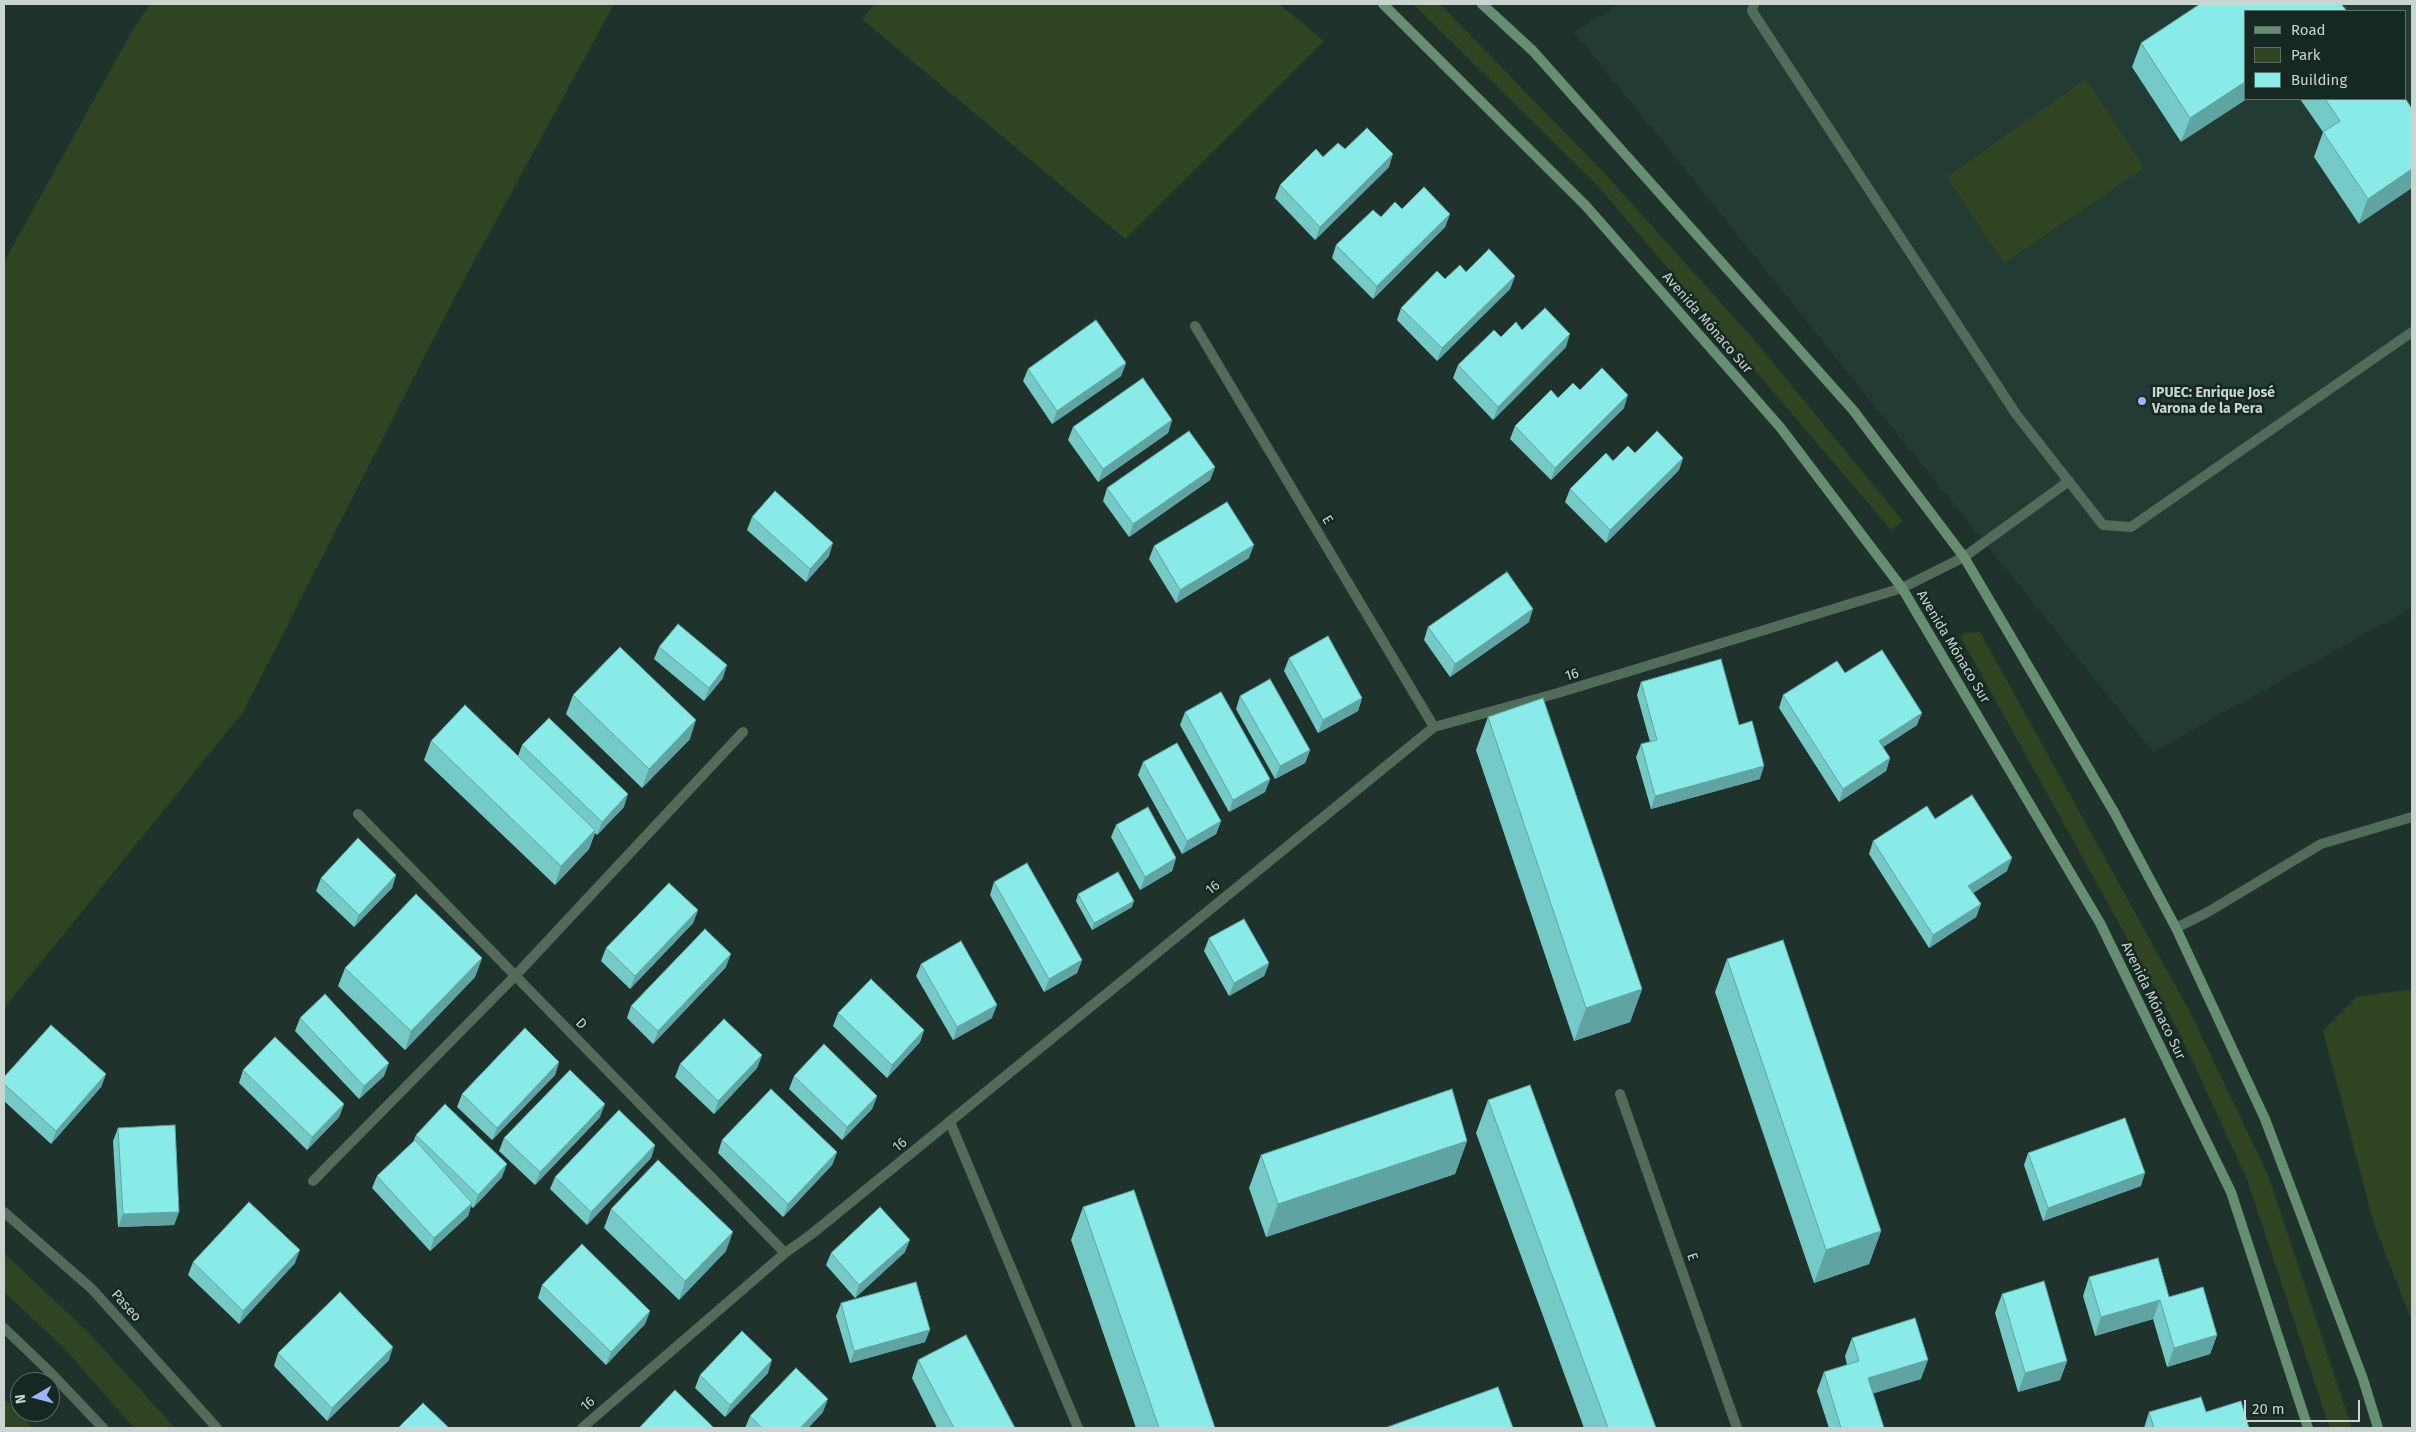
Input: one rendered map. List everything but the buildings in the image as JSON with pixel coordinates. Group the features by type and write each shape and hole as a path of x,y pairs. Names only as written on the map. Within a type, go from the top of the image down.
{"main road":[{"name":"Avenida Mónaco Sur","path":"1383,4 1586,206 1780,428 1902,588 2100,924 2226,1183 2308,1428"},
{"path":"1482,4 1533,51 1846,402 1964,557 2114,812 2176,928 2265,1119 2378,1428"}],"street":[{"path":"1754,4 1752,11 2000,389 2103,525 2131,527 2412,332"},
{"name":"E","path":"1196,326 1434,727"},
{"name":"16","path":"585,1427 785,1253 813,1233 950,1122 1434,727 1568,690 1902,588 1964,557 2069,481"},
{"path":"313,1181 515,976 743,732"},
{"name":"D","path":"358,814 785,1253"},
{"path":"2176,928 2208,912 2321,844 2412,817"},
{"name":"E","path":"1620,1094 1737,1428"},
{"path":"950,1122 1078,1428"},
{"name":"Paseo","path":"4,1212 92,1289 217,1428"},
{"path":"4,1328 49,1371 103,1428"}],"shaded area":[{"name":"IPUEC: Enrique José Varona de la Pera","path":"1619,4 2412,4 2412,608 2153,752 1574,32"}],"green space":[{"path":"150,4 614,4 460,287 243,712 4,1008 4,262 131,33"},
{"path":"875,4 1279,4 1324,41 1125,239 862,19"},
{"path":"1413,4 1440,4 1608,177 1755,341 1903,521 1891,530 1597,185"},
{"path":"2086,79 2144,168 2004,263 1947,177"},
{"path":"1980,632 2191,1014 2268,1175 2352,1428 2330,1428 2247,1179 2178,1030 1961,638 1964,633"},
{"path":"2412,989 2412,1322 2374,1224 2323,1031 2357,997"},
{"path":"4,1253 89,1333 175,1428 134,1428 64,1348 4,1292"},
{"path":"4,1398 10,1404 10,1422 27,1422 33,1428 4,1428"}],"place":[{"name":"IPUEC: Enrique José Varona de la Pera","path":"2142,401"}]}
